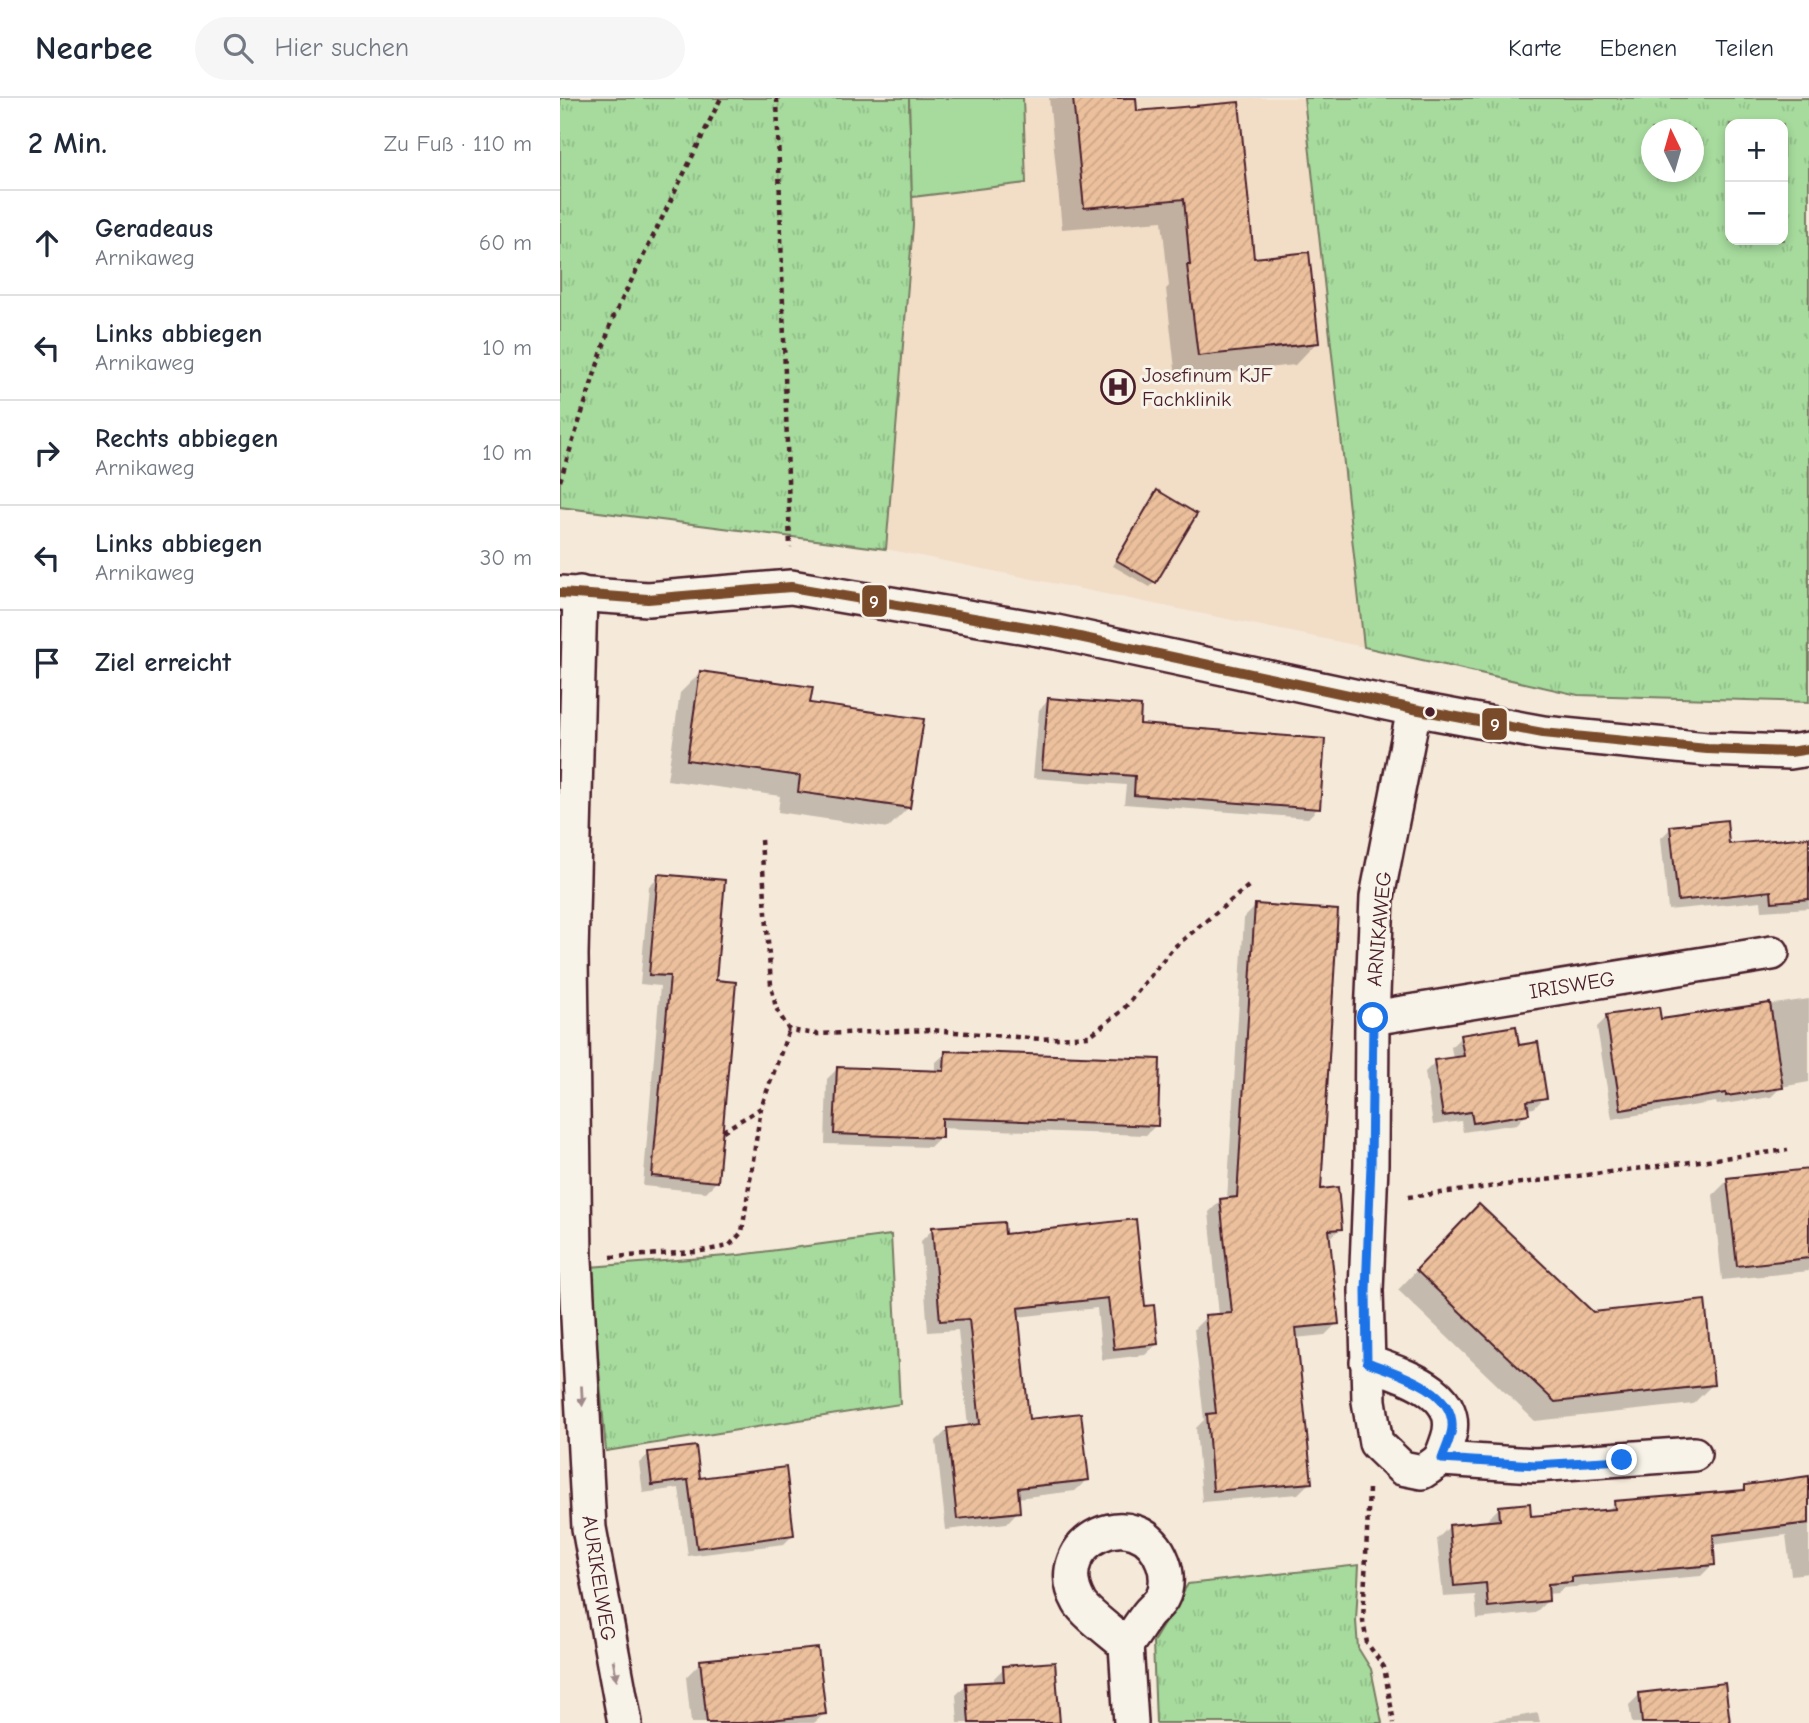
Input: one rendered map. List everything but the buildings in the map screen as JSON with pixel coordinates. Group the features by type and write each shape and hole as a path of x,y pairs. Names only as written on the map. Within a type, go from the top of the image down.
{"street":[{"path":"570,593 648,599 791,587 1056,632 1415,709 1544,733 1707,749 1790,752 1809,749"},
{"name":"AURIKELWEG","path":"570,593 575,1260 589,1528 625,1723"},
{"name":"ARNIKAWEG","path":"1376,1443 1369,1401 1366,1291 1377,897 1415,709"},
{"name":"IRISWEG","path":"1373,1018 1772,953"},
{"path":"1367,1362 1416,1381 1444,1399 1452,1426 1442,1459"},
{"path":"1376,1443 1402,1468 1422,1472 1442,1459 1535,1465 1694,1454"},
{"path":"1126,1645 1130,1723"}],"path":[{"path":"560,481 612,320 721,98"},
{"path":"777,98 791,587"},
{"path":"761,841 771,985 776,1009 789,1030"},
{"path":"789,1030 817,1034 931,1030 1041,1039 1089,1037 1122,1011 1173,947 1251,884"},
{"path":"575,1260 696,1252 729,1246 742,1232 761,1108 789,1030"},
{"path":"723,1131 761,1108"},
{"path":"1369,1201 1788,1150"},
{"path":"1376,1443 1368,1497 1363,1621 1367,1643 1384,1667 1394,1723"}],"shaded area":[{"name":"Josefinum KJF Fachklinik","path":"909,98 1304,98 1364,647 886,549 913,225"}],"green space":[{"path":"560,98 909,98 913,225 886,549 560,507"},
{"path":"909,98 1023,98 1026,183 912,197"},
{"path":"1304,98 1809,98 1809,702 1578,695 1364,647"},
{"path":"891,1235 900,1404 606,1451 590,1267 739,1255"},
{"path":"1359,1565 1356,1621 1358,1648 1371,1669 1382,1723 1156,1723 1153,1642 1188,1584"}],"transit line":[{"name":"9","path":"560,593 648,599 791,587 1056,632 1414,709 1543,733 1707,749 1790,752 1809,749"}],"place":[{"name":"Josefinum KJF Fachklinik","path":"1118,387"}],"route":[{"path":"1373,1018 1366,1291 1367,1362 1416,1381 1444,1399 1452,1426 1442,1459 1535,1465 1622,1460"}]}
